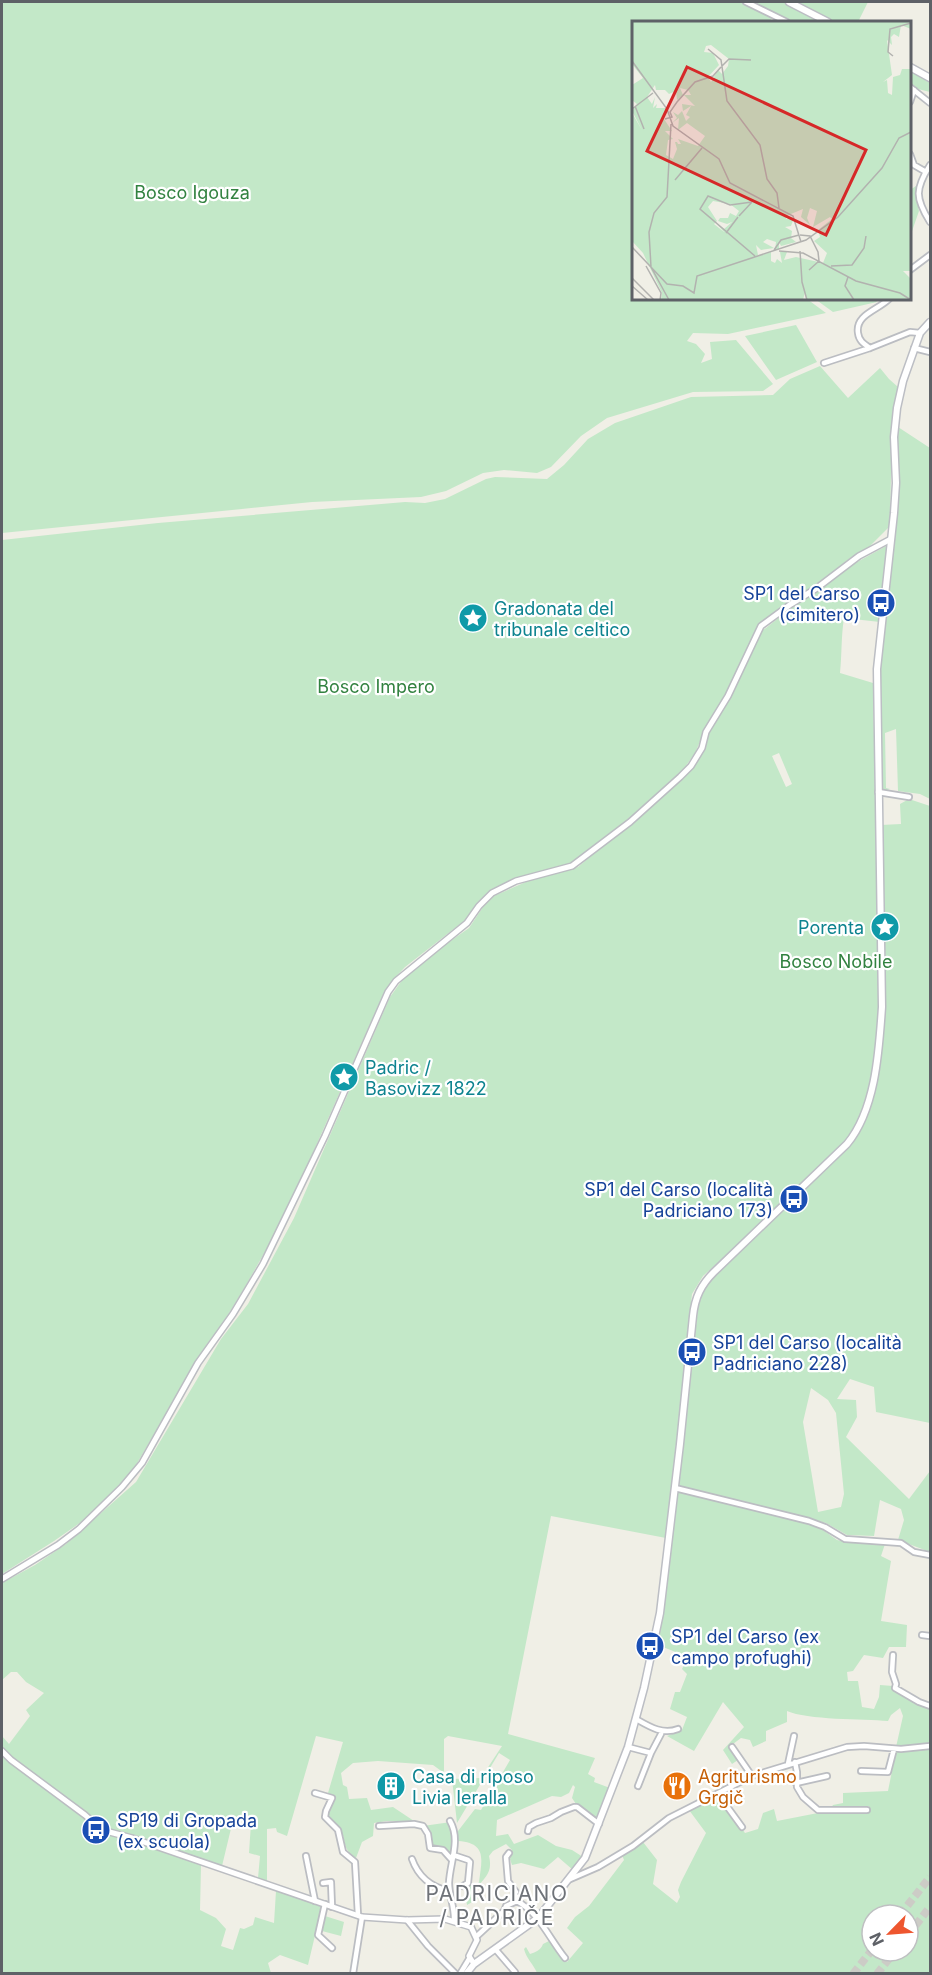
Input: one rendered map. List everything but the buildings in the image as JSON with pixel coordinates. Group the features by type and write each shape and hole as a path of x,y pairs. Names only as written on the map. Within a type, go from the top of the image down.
{"main road":[{"path":"789,2 826,21"},
{"path":"911,68 930,78"},
{"path":"466,1974 472,1961 496,1950 538,1918 587,1854 628,1747 660,1613 697,1295 704,1282 847,1144 866,1111 877,1056 882,1007 877,669 894,513 896,483 894,438 897,408 914,348 920,333 930,322"}],"street":[{"path":"746,2 785,21"},
{"path":"912,88 930,103"},
{"path":"911,158 914,165 926,172"},
{"path":"930,165 920,184 919,198 921,207 930,222"},
{"path":"911,269 930,255"},
{"path":"870,348 859,339 859,323 865,315 887,300"},
{"path":"824,363 910,332 920,333"},
{"path":"914,348 930,352"},
{"path":"2,1579 58,1545 79,1529 122,1487 142,1463 198,1363 233,1314 263,1264 325,1136 388,992 396,981 466,923 478,906 492,893 516,882 573,866 630,822 691,766 761,626 859,556 891,539"},
{"path":"878,792 909,797"},
{"path":"675,1488 809,1521 845,1539 901,1543 914,1552 930,1555"},
{"path":"922,1635 930,1636"},
{"path":"893,1655 892,1672 895,1688 930,1706"},
{"path":"636,1719 657,1730 678,1729"},
{"path":"638,1786 661,1734"},
{"path":"788,1764 794,1736"},
{"path":"732,1746 752,1776"},
{"path":"568,1880 590,1871 633,1846 666,1819 752,1776 847,1747 894,1749 930,1746"},
{"path":"628,1747 651,1754"},
{"path":"861,1770 888,1772 894,1749"},
{"path":"2,1750 11,1760 86,1815 102,1830 132,1838 360,1916 407,1920 445,1919 471,1928 477,1936"},
{"path":"795,1762 798,1775 796,1783 803,1797 818,1810 867,1810"},
{"path":"796,1783 827,1776"},
{"path":"315,1793 332,1798 325,1817 338,1830 343,1852 355,1862 360,1916 352,1974"},
{"path":"718,1794 742,1827"},
{"path":"528,1831 531,1825 574,1807 599,1824"},
{"path":"450,1821 454,1828 455,1842 449,1891 455,1909 454,1921"},
{"path":"379,1826 414,1824 423,1826 428,1834 430,1848 443,1850 452,1858 470,1862 468,1882 463,1886"},
{"path":"509,1853 506,1857 508,1881 516,1892 514,1893 517,1901 538,1918 564,1958"},
{"path":"306,1856 315,1900"},
{"path":"412,1858 415,1867 424,1879 449,1891"},
{"path":"323,1883 331,1882 332,1907"},
{"path":"407,1920 428,1946 458,1974 472,1961 471,1953 477,1936 504,1911 506,1906 517,1901"},
{"path":"325,1904 318,1935 332,1948"},
{"path":"496,1950 515,1972"}],"green space":[{"name":"Bosco Igouza","path":"2,2 743,2 772,18 770,21 632,21 632,300 808,300 826,313 728,334 693,333 687,341 696,344 705,354 701,363 712,359 710,342 736,340 773,384 763,391 693,392 607,418 581,436 551,467 537,473 504,470 483,473 446,491 421,497 312,502 2,533"},
{"path":"750,2 783,2 820,21 793,21"},
{"path":"794,2 868,2 858,21 830,21"},
{"path":"911,72 930,83 930,92 911,85"},
{"path":"916,186 919,211 911,234 911,189"},
{"path":"816,300 876,300 877,302 833,312"},
{"path":"796,325 817,362 776,380 745,336"},
{"name":"Bosco Impero","path":"820,366 848,398 880,368 898,387 892,421 890,526 866,550 850,558 808,592 798,590 794,593 791,602 759,624 731,685 708,723 695,753 681,773 634,816 571,864 513,879 490,891 464,921 405,967 392,981 383,995 284,1218 245,1287 207,1344 129,1477 87,1518 2,1574 2,540 158,523 405,502 425,503 445,499 495,477 547,479 564,465 588,439 615,423 691,397 773,395 790,379"},
{"path":"898,427 930,448 930,799 920,794 898,791 896,729 885,733 886,788 890,789 884,791 881,788 879,680 898,506"},
{"name":"Bosco Nobile","path":"888,545 880,622 844,618 840,673 873,683 879,1005 871,1078 861,1114 842,1145 703,1276 692,1294 666,1538 551,1516 508,1734 595,1758 588,1774 595,1778 594,1782 610,1788 597,1820 576,1804 572,1798 575,1787 573,1785 569,1793 561,1797 552,1796 497,1820 496,1836 508,1834 514,1844 538,1835 556,1846 572,1850 583,1857 573,1870 558,1857 544,1869 521,1863 512,1865 510,1859 512,1850 506,1844 489,1856 489,1871 476,1889 481,1897 467,1905 466,1898 470,1894 470,1885 476,1885 479,1882 481,1859 474,1845 458,1841 458,1831 475,1809 481,1810 510,1760 499,1753 457,1823 452,1779 481,1778 502,1746 448,1736 444,1739 444,1773 433,1765 378,1761 353,1763 341,1773 349,1799 367,1798 371,1810 393,1807 414,1821 374,1823 373,1836 362,1842 356,1858 346,1848 340,1829 328,1813 335,1797 328,1793 343,1742 316,1736 287,1836 277,1832 276,1828 267,1829 267,1882 258,1878 260,1856 249,1853 251,1823 234,1816 222,1866 105,1828 2,1748 2,1736 9,1744 30,1716 26,1710 44,1693 26,1682 17,1672 11,1672 2,1680 2,1583 35,1565 66,1544 136,1482 221,1339 248,1304 294,1218 390,997 405,976 469,928 483,907 494,896 528,881 578,867 683,778 705,748 708,734 732,695 761,631 792,607 815,594 850,566","holes":["779,753 792,784 786,787 772,756"]},
{"path":"909,799 930,806 930,1423 876,1412 874,1387 850,1379 837,1399 856,1400 857,1417 846,1437 909,1499 930,1471 930,1552 898,1540 904,1520 901,1509 880,1500 874,1536 847,1535 826,1523 679,1487 699,1300 708,1283 845,1151 855,1139 867,1116 878,1063 884,1004 885,944 881,825 901,824 900,804","holes":["811,1388 828,1400 836,1413 844,1494 841,1507 818,1512 803,1422"]},
{"path":"678,1491 806,1523 823,1530 837,1540 885,1544 881,1556 891,1561 881,1621 907,1625 906,1647 889,1647 883,1658 864,1655 853,1671 847,1672 848,1681 858,1681 862,1707 874,1709 879,1697 880,1685 893,1686 914,1699 913,1703 930,1708 930,1743 896,1747 903,1716 900,1708 891,1715 888,1721 821,1718 787,1711 787,1722 766,1731 766,1741 753,1747 750,1740 741,1738 729,1747 738,1760 732,1764 723,1750 744,1727 723,1702 694,1751 667,1736 682,1730 687,1717 670,1709 675,1692 680,1692 687,1674 682,1669 688,1657 658,1645"},
{"path":"930,1747 930,1973 537,1973 526,1955 524,1949 526,1947 530,1954 538,1951 543,1944 549,1941 567,1962 583,1943 567,1928 575,1917 589,1906 624,1860 622,1855 643,1842 657,1860 653,1884 677,1903 680,1897 678,1890 681,1882 706,1833 689,1810 718,1796 745,1833 758,1829 763,1813 774,1809 777,1821 823,1812 869,1812 869,1806 831,1808 833,1805 843,1803 843,1793 888,1791 896,1751"},
{"path":"2,1754 92,1824 101,1836 110,1835 136,1841 201,1865 200,1910 216,1918 226,1929 221,1946 233,1950 240,1928 244,1929 253,1925 255,1917 274,1923 276,1891 322,1906 308,1965 280,1955 268,1963 271,1973 2,1973"},
{"path":"451,1822 454,1828 452,1860 446,1853 430,1848 423,1826"},
{"path":"325,1916 344,1922 341,1936 322,1931"}],"tunnel":[{"path":"909,1903 930,1877"},
{"path":"920,1920 930,1907"},
{"path":"853,1974 862,1963"},
{"path":"877,1974 886,1963"}],"place":[{"name":"SP1 del Carso (cimitero)","path":"881,603"},
{"name":"Gradonata del tribunale celtico","path":"473,618"},
{"name":"Porenta","path":"885,927"},
{"name":"Padric / Basovizz 1822","path":"344,1077"},
{"name":"SP1 del Carso (località Padriciano 173)","path":"794,1199"},
{"name":"SP1 del Carso (località Padriciano 228)","path":"692,1352"},
{"name":"SP1 del Carso (ex campo profughi)","path":"650,1646"},
{"name":"Casa di riposo Livia Ieralla","path":"391,1786"},
{"name":"Agriturismo Grgič","path":"677,1786"},
{"name":"SP19 di Gropada (ex scuola)","path":"96,1830"}],"district":[{"name":"PADRICIANO / PADRIČE","path":"497,1905"}]}
